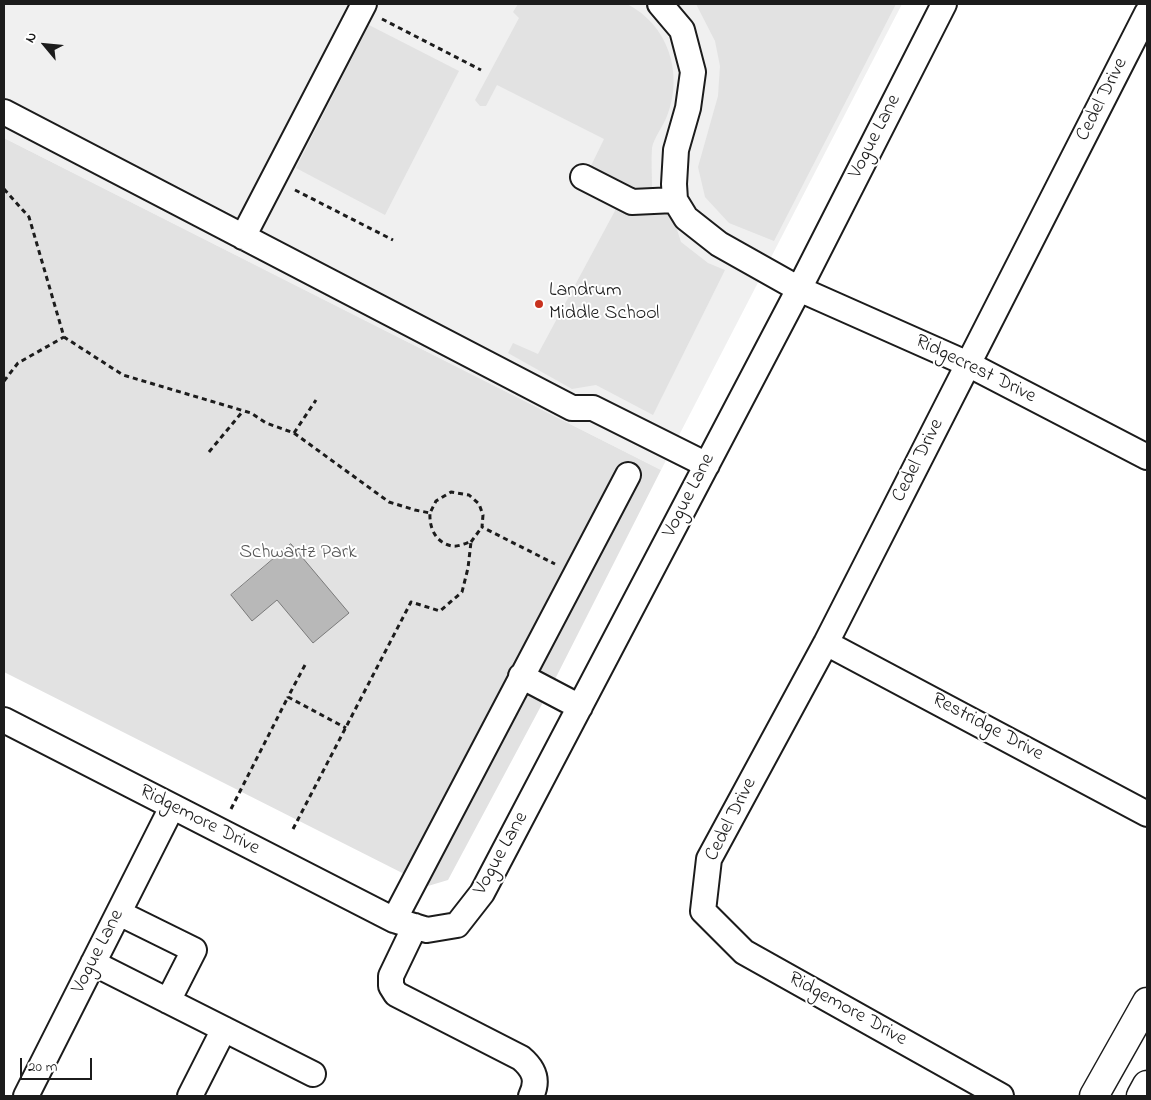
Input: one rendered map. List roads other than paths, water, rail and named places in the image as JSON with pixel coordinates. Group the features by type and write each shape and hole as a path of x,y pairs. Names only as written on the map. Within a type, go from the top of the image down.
{"main road":[{"path":"1094,1096 1147,1002"},
{"path":"1141,1096 1147,1085"}],"street":[{"path":"583,177 632,202 675,200 676,150 688,108 693,72 682,30 660,4"},
{"name":"Vogue Lane","path":"404,923 427,930 457,925 482,893 799,289 944,4"},
{"path":"243,237 363,6"},
{"name":"Cedel Drive","path":"703,911 709,859 826,643 1147,13"},
{"path":"4,112 572,408 594,408 707,465"},
{"name":"Ridgecrest Drive","path":"675,200 686,218 719,244 799,289 968,364 1147,457"},
{"path":"531,1096 535,1089 534,1074 521,1058 396,994 391,986 391,976 404,923 521,676 628,475"},
{"name":"Restridge Drive","path":"826,643 1147,814"},
{"path":"521,676 580,706"},
{"name":"Ridgemore Drive","path":"4,720 219,832 404,923"},
{"name":"Vogue Lane","path":"26,1096 172,807"},
{"name":"Ridgemore Drive","path":"703,911 744,952 1000,1096"},
{"path":"119,913 194,950 168,1001"},
{"path":"93,963 313,1074"},
{"path":"190,1096 224,1029"}],"place":[{"name":"Landrum Middle School","path":"539,304"}],"park label":[{"name":"Schwartz Park","path":"298,554"}]}
